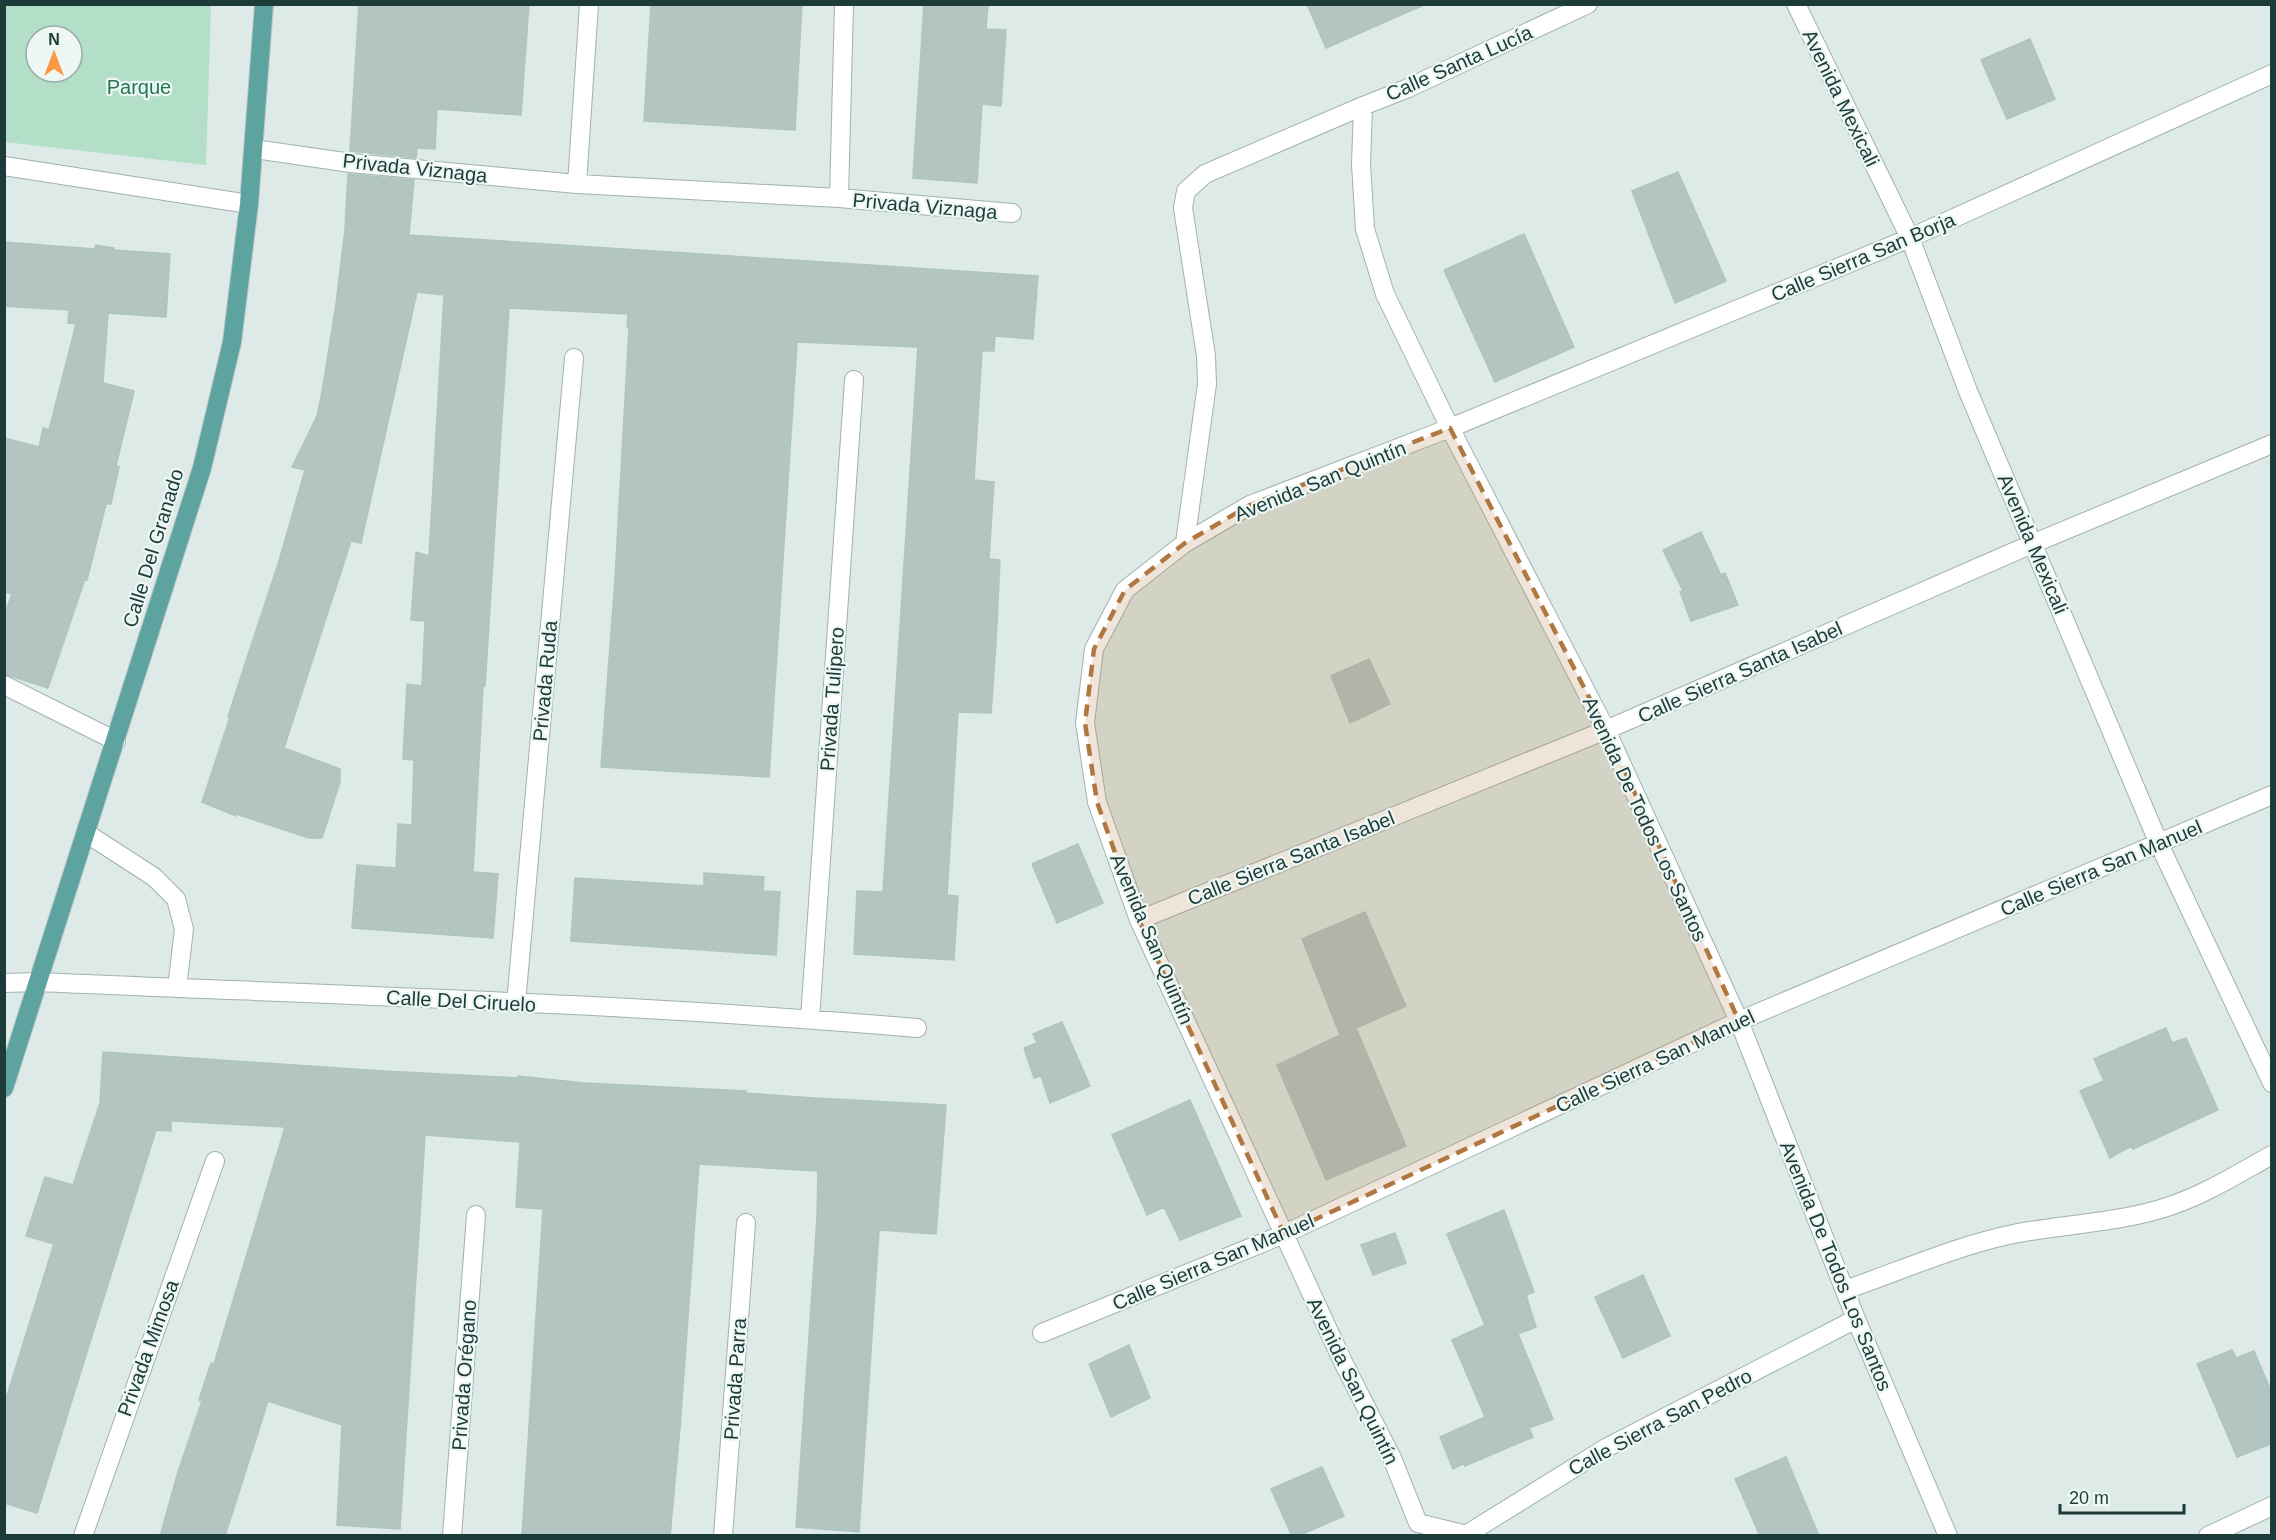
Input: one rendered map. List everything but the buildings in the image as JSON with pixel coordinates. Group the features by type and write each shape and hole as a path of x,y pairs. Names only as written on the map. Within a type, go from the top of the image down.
{"main road":[{"name":"Calle Del Granado","path":"4,1088 116,741 204,457 232,342 249,204 264,4"}],"street":[{"path":"577,184 589,4"},
{"name":"Privada Viznaga","path":"839,198 844,4"},
{"name":"Calle Santa Lucía","path":"1185,543 1207,384 1206,356 1184,208 1186,191 1205,174 1406,89 1588,4"},
{"name":"Avenida Mexicali","path":"1796,4 1910,238 1968,391 2159,844 2271,1083"},
{"name":"Calle Sierra San Borja","path":"1450,428 1910,238 2271,74"},
{"name":"Avenida De Todos Los Santos","path":"1363,106 1361,164 1365,229 1385,294 1450,428 1606,730 1739,1021 1856,1319 1948,1536"},
{"name":"Privada Viznaga","path":"254,149 351,163 577,184 839,198 1012,213"},
{"path":"4,166 249,204"},
{"name":"Privada Ruda","path":"516,1003 574,358"},
{"name":"Privada Tulipero","path":"810,1019 854,380"},
{"name":"Avenida San Quintín","path":"1450,428 1250,505 1185,543 1125,590 1094,649 1085,723 1097,802 1139,920 1343,1362 1392,1458 1417,1529 1470,1534"},
{"name":"Calle Sierra Santa Isabel","path":"1139,920 1606,730 2032,544 2271,444"},
{"path":"4,686 116,741"},
{"name":"Calle Sierra San Manuel","path":"1042,1333 1284,1233 1739,1021 2271,795"},
{"path":"86,833 154,877 176,898 184,929 177,988"},
{"name":"Calle Del Ciruelo","path":"4,983 39,982 516,1003 810,1019 917,1028"},
{"path":"1845,1290 1971,1245 2014,1234 2049,1230 2169,1207 2196,1196 2271,1155"},
{"name":"Privada Mimosa","path":"82,1536 215,1161"},
{"name":"Privada Orégano","path":"452,1536 476,1215"},
{"name":"Privada Parra","path":"723,1536 746,1223"},
{"name":"Calle Sierra San Pedro","path":"1470,1534 1606,1448 1856,1319"},
{"path":"2208,1536 2271,1506"}],"highlighted area":[{"path":"1450,428 1606,730 1739,1021 1284,1234 1139,920 1097,802 1085,723 1094,649 1125,590 1185,543 1250,505"}],"green space":[{"name":"Parque","path":"5,4 211,5 206,165 5,142"}]}
